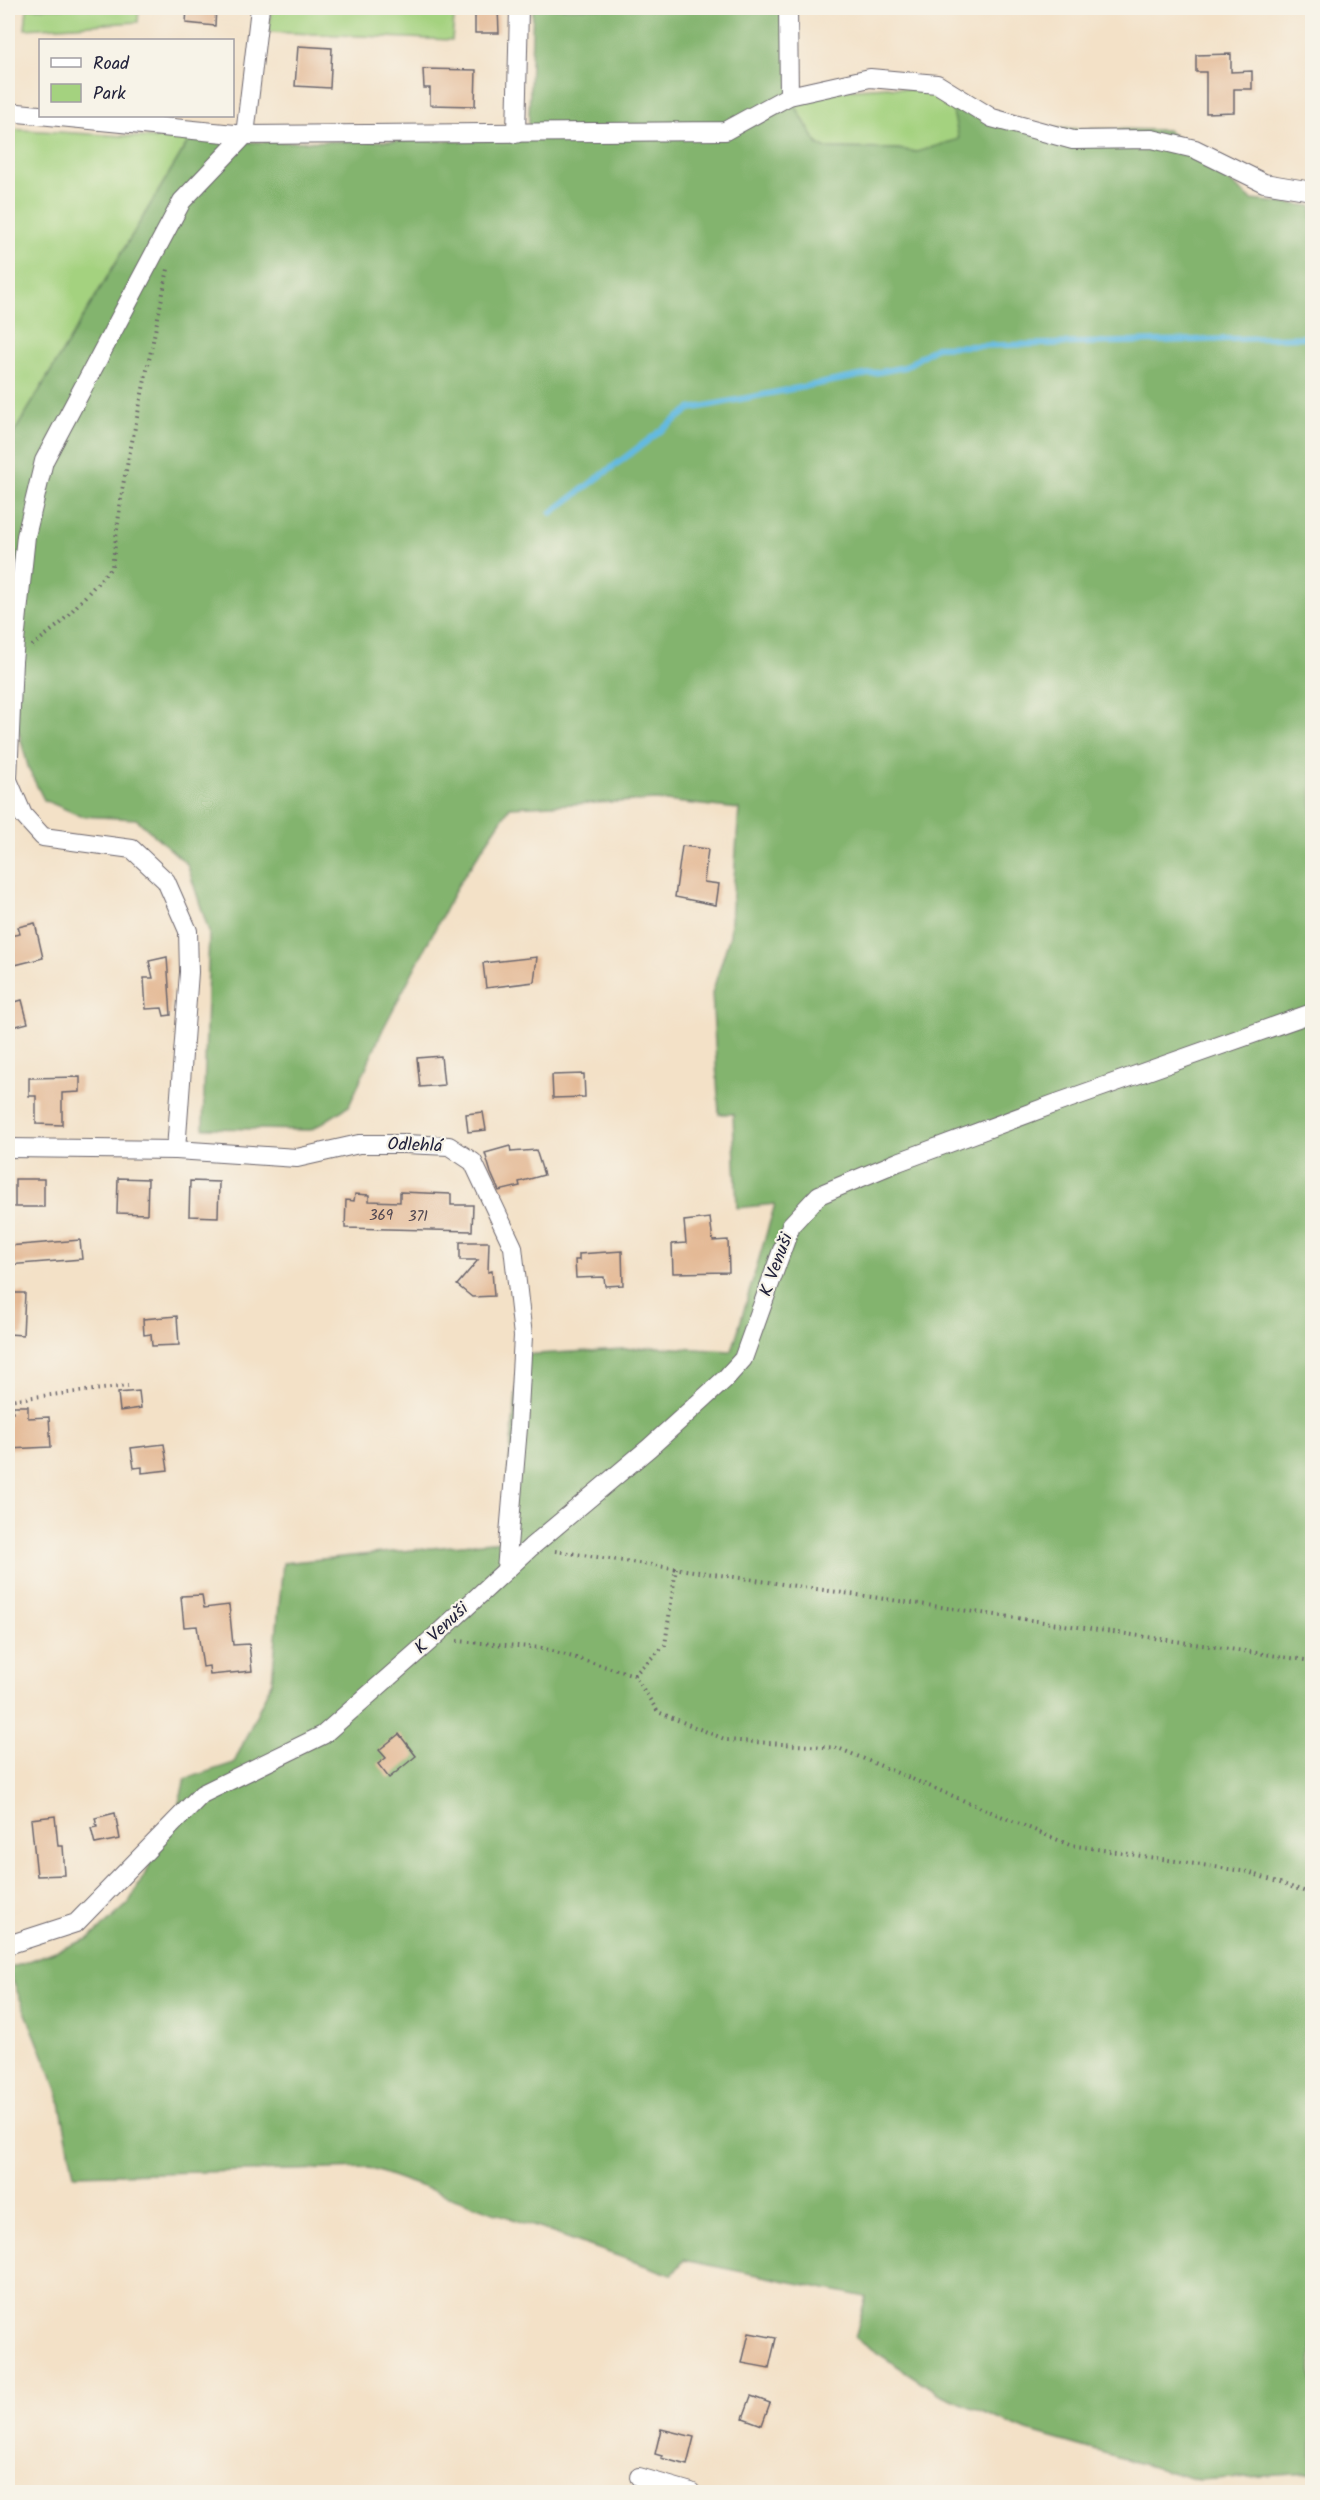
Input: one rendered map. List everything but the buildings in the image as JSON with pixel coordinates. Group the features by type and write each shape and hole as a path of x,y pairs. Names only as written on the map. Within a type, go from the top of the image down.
{"street":[{"path":"176,1150 189,972 188,931 166,881 132,849 43,837 23,815 8,780 10,662 26,536 44,461 182,201 245,135 260,8"},
{"path":"516,134 519,8"},
{"path":"788,8 789,96"},
{"path":"60,117 245,135 725,131 789,96 870,78 937,84 992,118 1073,140 1152,139 1195,149 1264,183 1312,191"},
{"path":"8,112 39,115"},
{"name":"K Venuši","path":"8,1945 76,1923 202,1794 323,1735 432,1639 531,1547 649,1448 725,1379 743,1359 792,1225 819,1195 898,1162 1054,1104 1312,1013"},
{"name":"Odlehlá","path":"8,1148 176,1150 297,1158 359,1144 405,1144 449,1146 473,1162 513,1247 523,1336 506,1570"},
{"path":"639,2477 691,2493"}],"path":[{"path":"10,662 61,623 112,567 123,485 168,266"},
{"path":"8,1400 128,1386"},
{"path":"531,1547 1312,1661"},
{"path":"634,1675 665,1645 676,1568"},
{"path":"432,1639 542,1648 634,1675 658,1712 727,1740 837,1748 1070,1845 1248,1872 1312,1894"}],"green space":[{"path":"27,8 139,8 138,22 25,29"},
{"path":"271,8 455,8 452,40 269,32"},
{"path":"533,8 795,8 793,102 818,145 824,148 897,149 917,152 959,139 952,107 998,113 1032,128 1167,130 1252,200 1312,206 1312,2473 1198,2480 1027,2431 938,2393 855,2338 866,2297 684,2260 672,2275 369,2168 74,2175 58,2092 8,1969 90,1938 128,1904 174,1822 185,1779 234,1763 272,1681 283,1563 501,1541 520,1355 658,1347 732,1351 775,1204 737,1208 733,1114 719,1114 712,993 730,935 739,809 656,800 510,807 458,885 383,1029 349,1106 311,1130 203,1128 209,932 187,864 136,819 81,816 44,800 29,770 8,692 8,484 14,433 189,140 248,142 528,140"},
{"path":"888,87 932,93 948,101 952,106 959,140 917,152 897,149 824,148 814,140 793,101 841,90"},
{"path":"8,129 189,140 14,433 8,484"}],"waterway":[{"path":"551,513 690,409 905,367 936,347 1312,337"}]}
